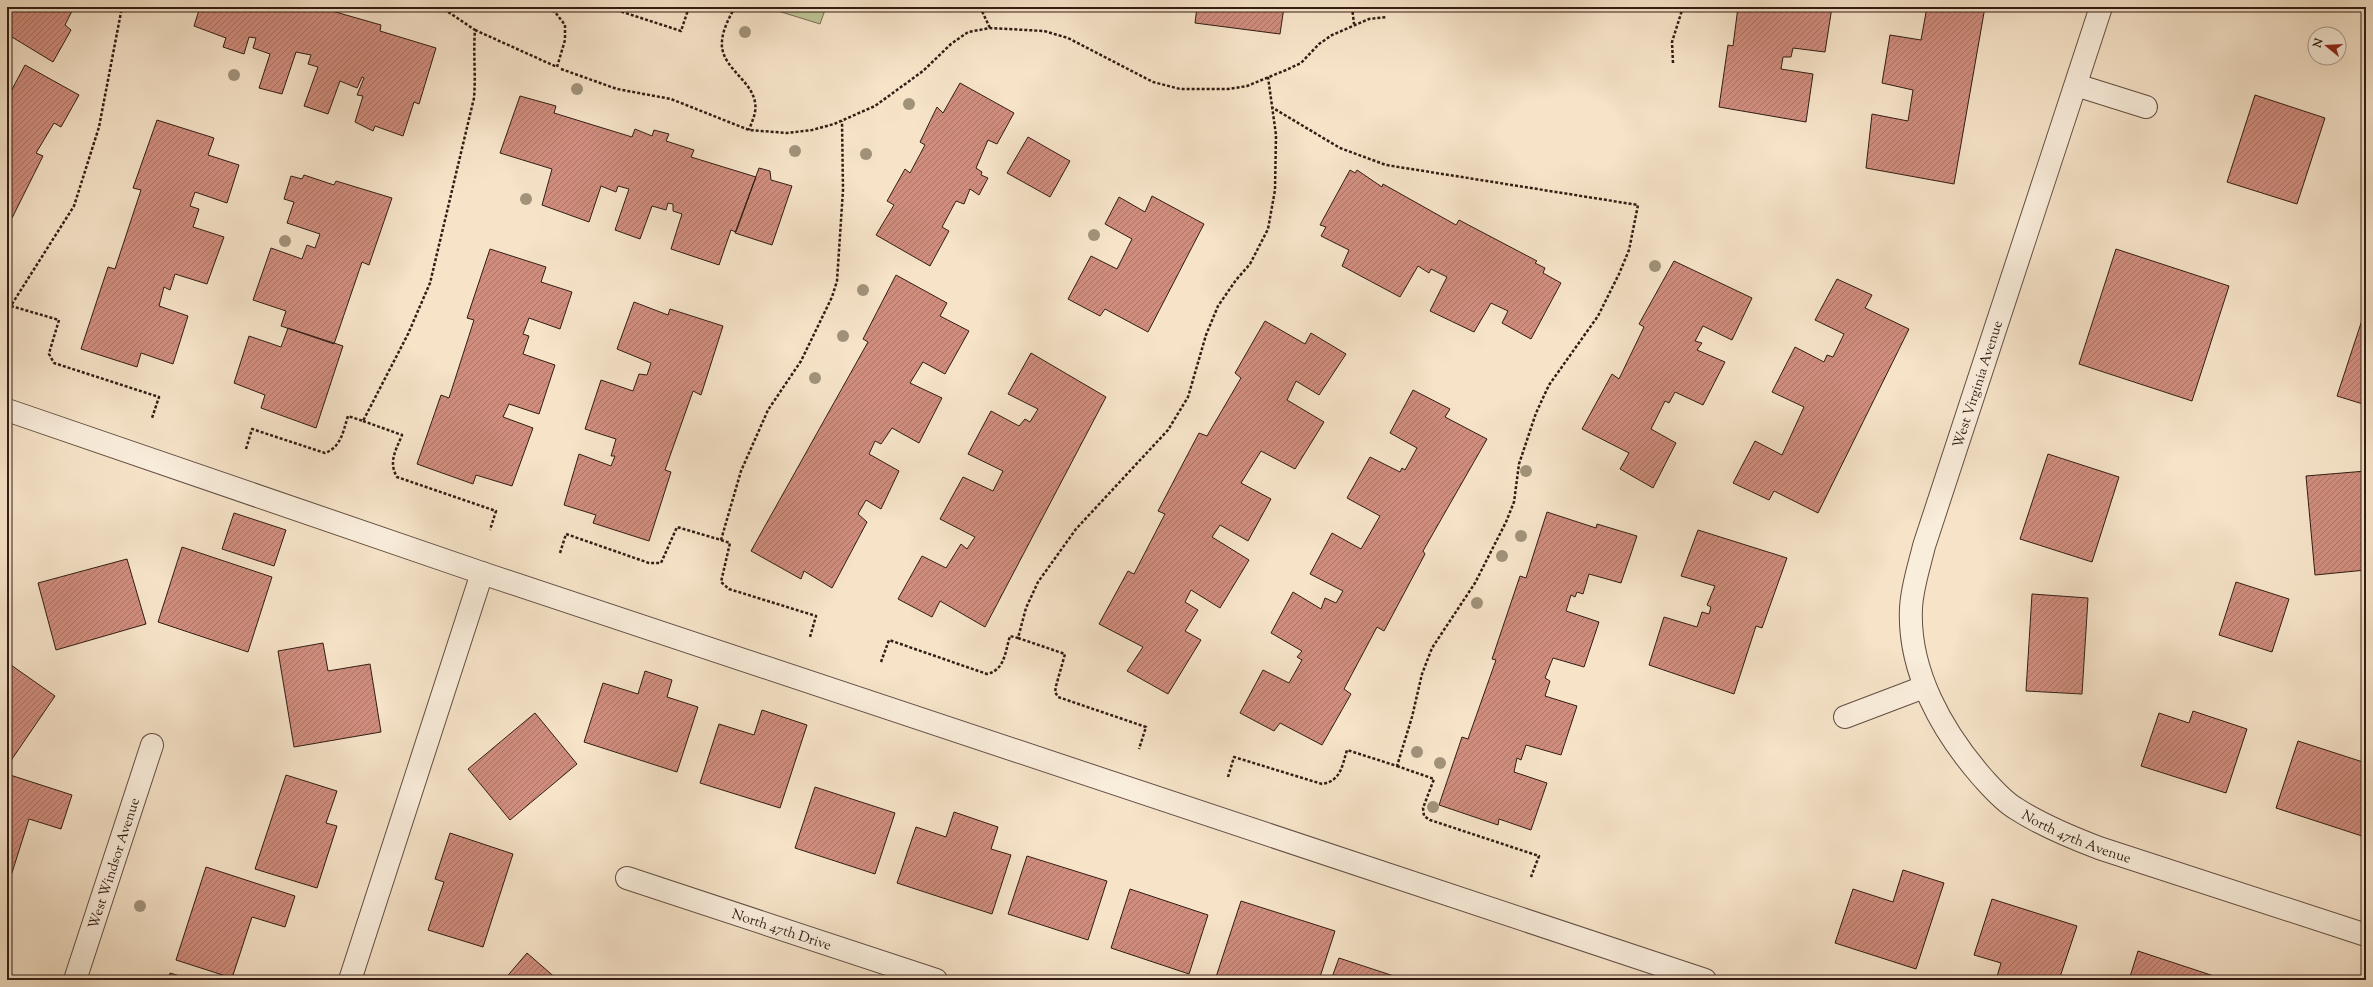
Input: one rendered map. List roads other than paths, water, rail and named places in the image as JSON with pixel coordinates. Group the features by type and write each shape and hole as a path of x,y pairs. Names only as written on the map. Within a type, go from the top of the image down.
{"street":[{"name":"West Virginia Avenue","path":"1924,686 1914,649 1911,609 1913,586 2101,7"},
{"path":"2076,85 2146,107"},
{"path":"7,410 482,573 1705,980"},
{"path":"350,980 482,573"},
{"path":"1845,717 1924,686"},
{"name":"North 47th Avenue","path":"1924,686 1943,724 1965,757 1994,790 2013,807 2060,833 2099,848 2366,935"},
{"name":"West Windsor Avenue","path":"75,980 152,745"},
{"name":"North 47th Drive","path":"627,878 936,980"}]}
